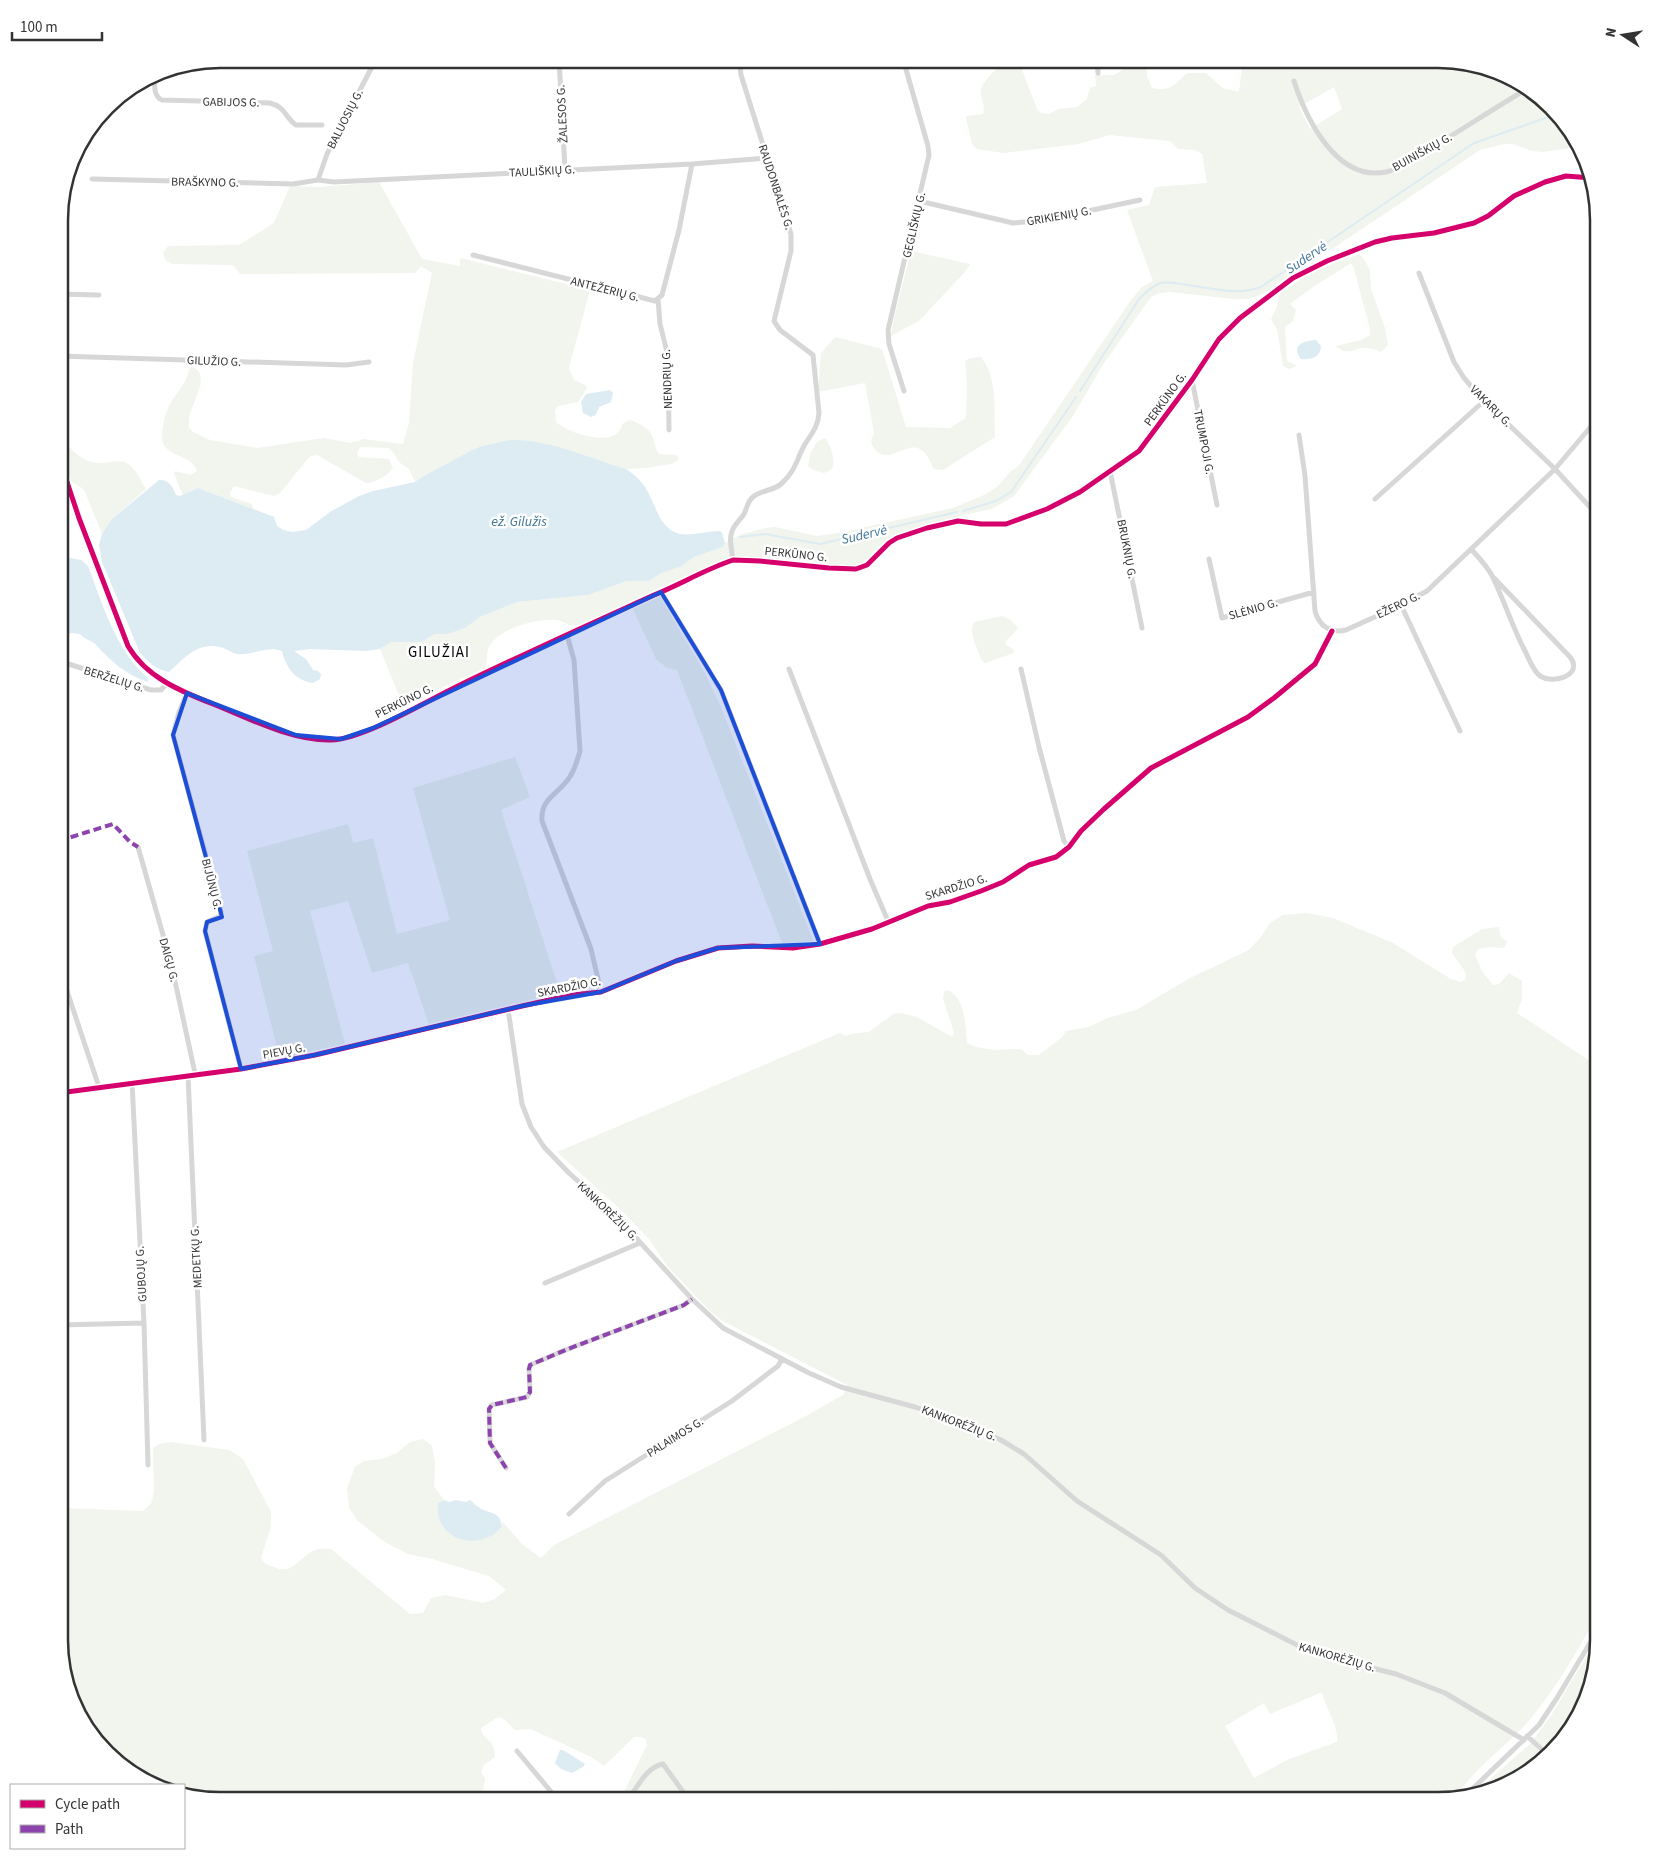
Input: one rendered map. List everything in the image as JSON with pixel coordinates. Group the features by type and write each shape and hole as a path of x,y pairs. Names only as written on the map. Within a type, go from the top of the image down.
{"street":[{"name":"BALUOSIŲ G.","path":"318,180 327,154 371,68"},
{"name":"ŽALESOS G.","path":"559,68 565,170"},
{"name":"RAUDONBALĖS G.","path":"733,560 731,533 743,515 750,499 781,484 792,473 806,443 819,423 819,404 813,355 780,330 774,321 792,244 791,234 766,158 740,68"},
{"name":"GEGLIŠKIŲ G.","path":"904,391 889,344 888,330 929,155 906,68"},
{"path":"1098,68 1098,73"},
{"name":"BUINIŠKIŲ G.","path":"1294,81 1311,122 1328,146 1349,165 1366,171 1381,172 1388,171 1420,154 1522,92"},
{"name":"GABIJOS G.","path":"155,82 155,94 157,98 162,100 270,103 276,104 284,110 292,123 322,125"},
{"name":"TAULIŠKIŲ G.","path":"318,180 334,182 692,164 766,158"},
{"path":"658,300 662,295 692,164"},
{"name":"PERKŪNO G.","path":"68,486 78,518 128,646 144,668 167,683 259,722 296,735 322,740 341,739 373,728 530,651 733,560 856,569 867,565 889,543 897,538 927,528 958,521 999,525 1047,509 1080,492 1139,451 1229,328 1292,278 1309,268 1384,240 1434,233 1474,223 1488,216 1514,196 1545,182 1566,176 1584,177"},
{"name":"BRAŠKYNO G.","path":"92,179 293,184 318,180"},
{"name":"GRIKIENIŲ G.","path":"919,201 1013,223 1044,220 1140,200"},
{"name":"ANTEŽERIŲ G.","path":"473,255 658,300"},
{"name":"VAKARŲ G.","path":"1419,273 1454,362 1464,378 1484,401 1555,468 1590,507"},
{"path":"68,294 99,295"},
{"name":"NENDRIŲ G.","path":"658,300 660,324 668,356 669,430"},
{"name":"GILUŽIO G.","path":"68,356 346,365 369,362"},
{"name":"TRUMPOJI G.","path":"1192,380 1217,505"},
{"path":"1375,499 1484,401"},
{"name":"EŽERO G.","path":"1332,631 1346,630 1427,591 1555,468 1590,427"},
{"path":"1299,435 1317,616 1324,626 1332,631"},
{"name":"BRUKNIŲ G.","path":"1110,471 1142,628"},
{"path":"1471,549 1494,578 1570,657 1574,663 1574,668 1570,673 1555,680 1539,676 1511,622 1494,578"},
{"name":"SLĖNIO G.","path":"1209,559 1222,618 1314,592"},
{"path":"661,592 720,690 820,944"},
{"path":"1401,605 1460,731"},
{"name":"SKARDŽIO G.","path":"508,1009 601,992 676,960 718,948 752,946 793,948 820,944 872,929 928,906 950,902 995,886 1029,865 1056,857 1069,847 1081,831 1104,809 1151,768 1248,717 1294,683 1315,664 1332,631"},
{"path":"568,635 574,660 580,751 576,765 568,780 544,804 541,812 542,821 590,949 601,992"},
{"name":"BERŽELIŲ G.","path":"68,664 151,690 161,690 167,683"},
{"path":"789,669 888,921"},
{"path":"1021,669 1064,841 1069,847"},
{"name":"BIJŪNŲ G.","path":"187,692 173,735 221,912 218,918 207,922 204,931 241,1068"},
{"name":"DAIGŲ G.","path":"138,847 171,963 195,1073"},
{"path":"68,993 99,1087"},
{"name":"PIEVŲ G.","path":"68,1092 241,1068 315,1055 508,1009"},
{"name":"KANKORĖŽIŲ G.","path":"508,1009 522,1104 531,1127 544,1147 614,1214 692,1299 723,1328 841,1387 916,1407 966,1424 1001,1440 1024,1454 1077,1501 1161,1555 1195,1588 1228,1610 1303,1648 1336,1659 1396,1674 1445,1693 1525,1738 1542,1751"},
{"name":"MEDETKŲ G.","path":"188,1075 204,1440"},
{"name":"GUBOJŲ G.","path":"132,1082 144,1323 148,1465"},
{"path":"545,1284 640,1243"},
{"path":"506,1468 490,1443 488,1409 492,1405 527,1397 530,1392 528,1369 530,1365 684,1305 692,1299"},
{"path":"68,1325 144,1323"},
{"name":"PALAIMOS G.","path":"569,1514 605,1481 732,1401 778,1366 782,1359"},
{"path":"1475,1787 1539,1724 1590,1643"},
{"path":"517,1750 551,1792"},
{"path":"634,1792 655,1766 663,1764 683,1792"}],"highlighted area":[{"path":"661,592 721,690 820,944 718,948 676,961 601,992 522,1006 315,1055 241,1069 205,931 207,922 222,917 173,735 187,693 296,735 341,739 373,728"}],"shaded area":[{"path":"998,68 1021,68 1037,109 1041,113 1049,114 1059,109 1077,107 1087,99 1090,88 1096,86 1095,75 1114,75 1125,68 1147,68 1147,76 1152,88 1168,88 1187,73 1206,73 1223,88 1239,92 1242,68 1458,69 1496,79 1523,93 1553,119 1572,148 1543,152 1532,151 1513,144 1504,144 1480,150 1335,247 1297,269 1265,293 1249,299 1170,292 1160,293 1151,297 1102,366 1073,416 1014,496 992,509 901,533 890,538 877,548 864,563 854,566 729,558 656,590 705,673 721,707 814,942 782,943 677,670 667,668 656,659 630,603 583,624 573,625 562,621 549,620 529,623 509,630 500,635 488,649 485,668 403,705 380,649 391,642 421,642 435,634 448,634 465,628 480,617 517,602 588,595 627,581 649,581 661,573 680,567 694,557 723,547 725,543 742,534 775,527 817,536 838,533 953,508 984,495 997,487 1011,471 1018,467 1131,300 1142,287 1153,281 1127,210 1149,205 1155,187 1207,183 1202,154 1195,150 1178,149 1170,141 1109,135 1079,144 1003,153 977,149 972,144 966,118 967,116 983,114 982,86","holes":["1334,87 1342,109 1310,129 1299,107"]},
{"path":"379,182 422,259 460,266 460,258 590,290 569,368 574,380 585,385 587,388 578,402 558,406 555,410 556,422 576,433 602,438 616,434 622,424 630,420 640,424 652,434 659,454 676,455 679,458 677,461 671,464 646,468 626,469 541,443 482,446 415,482 409,469 399,462 389,448 360,447 357,454 359,457 389,459 393,468 381,478 366,483 317,455 311,456 280,493 274,496 234,486 230,493 231,497 252,504 253,509 198,488 183,495 174,474 175,471 190,475 197,471 190,461 167,449 162,434 168,408 184,383 189,369 192,367 201,376 201,383 190,413 189,428 210,440 257,448 324,438 350,443 364,439 403,444 409,423 413,363 432,273 421,266 415,273 240,274 233,265 173,264 166,261 163,253 168,246 239,245 274,223 290,186 321,187"},
{"path":"911,251 970,264 965,272 919,321 891,336 894,318"},
{"path":"1358,255 1362,256 1370,270 1371,289 1385,328 1388,345 1381,352 1366,348 1345,351 1336,346 1361,340 1370,335 1353,265 1350,264 1290,304 1296,310 1293,321 1285,327 1287,361 1297,366 1289,369 1283,366 1277,329 1271,320 1277,305 1278,295 1316,271"},
{"path":"835,337 882,349 906,427 950,428 966,418 967,385 965,361 981,357 993,385 995,437 943,470 934,469 924,452 917,448 883,455 871,443 874,432 865,383 818,392 821,353"},
{"path":"825,438 832,451 833,466 832,469 824,473 813,470 808,466 811,451 817,442"},
{"path":"68,447 86,460 94,463 124,462 133,468 146,489 111,520 102,534 85,492 68,476"},
{"path":"1002,616 1011,620 1018,628 1005,644 1014,650 1014,653 985,663 982,661 976,647 972,627 974,622"},
{"path":"515,757 530,797 501,810 561,995 429,1024 408,963 372,973 348,901 310,911 345,1044 280,1059 254,956 273,951 247,851 348,824 353,843 373,838 397,934 450,920 413,788"},
{"path":"1307,913 1333,918 1393,943 1451,979 1461,982 1465,980 1466,973 1452,953 1453,947 1482,929 1499,927 1500,936 1507,942 1504,948 1489,947 1478,949 1475,955 1482,971 1493,985 1499,984 1509,973 1522,981 1522,999 1517,1013 1590,1061 1590,1629 1566,1670 1538,1710 1471,1777 1461,1789 1438,1792 624,1792 647,1745 646,1739 634,1737 604,1766 591,1757 531,1729 515,1730 503,1718 498,1717 481,1728 482,1734 492,1744 495,1753 495,1757 484,1765 481,1772 485,1778 484,1792 220,1792 185,1787 185,1784 174,1784 152,1776 119,1754 99,1732 79,1697 69,1659 68,1508 143,1511 151,1504 154,1492 153,1448 160,1444 171,1442 229,1450 243,1459 271,1512 271,1526 261,1558 263,1562 286,1569 315,1550 331,1549 410,1614 423,1613 431,1598 445,1595 483,1603 495,1599 506,1590 489,1576 408,1554 383,1541 358,1521 349,1508 347,1488 355,1467 364,1461 382,1459 397,1453 410,1442 423,1439 432,1446 435,1463 434,1486 444,1500 441,1501 441,1522 451,1535 483,1538 502,1528 502,1521 522,1544 541,1558 554,1545 806,1416 843,1395 847,1385 721,1320 709,1310 667,1266 649,1239 623,1212 557,1152 840,1033 846,1036 869,1032 893,1014 902,1013 917,1017 952,1037 954,1033 943,998 944,992 947,990 958,999 961,1005 967,1043 976,1047 995,1050 1021,1049 1028,1055 1039,1055 1062,1037 1066,1031 1088,1027 1108,1018 1136,1010 1188,979 1249,950 1271,922 1283,915","holes":["1322,1692 1334,1723 1337,1742 1289,1759 1254,1778 1225,1726 1264,1703 1270,1714"]},
{"path":"1589,1651 1585,1679 1575,1707 1553,1740 1539,1754 1514,1771 1484,1784 1531,1743 1552,1714"}],"water":[{"path":"1316,340 1321,346 1319,353 1312,358 1301,359 1297,350 1300,344"},
{"path":"610,390 613,393 611,402 599,407 596,415 591,417 583,413 581,402 586,394"},
{"name":"ež. Gilužis","path":"510,440 554,446 626,469 644,485 659,517 673,531 680,534 694,534 720,531 725,543 723,547 694,557 680,567 661,573 649,581 627,581 588,595 517,602 480,617 465,628 448,634 435,634 421,642 391,642 380,649 366,651 310,649 294,651 306,659 313,670 321,674 320,679 313,683 302,680 293,673 286,663 282,651 276,649 237,654 223,648 206,646 187,656 169,672 153,665 140,653 102,562 99,545 102,534 111,520 159,480 168,482 176,495 180,496 198,488 274,517 277,526 283,530 293,532 306,530 330,512 359,496 415,482 472,450"},
{"path":"68,559 81,560 88,566 118,640 127,654 148,678 148,682 126,672 101,651 95,643 80,634 71,633 68,635"},
{"path":"444,1500 449,1502 456,1500 466,1502 470,1500 484,1510 497,1515 502,1527 493,1535 482,1539 471,1541 460,1539 443,1527 439,1516 438,1503"},
{"path":"560,1750 585,1764 584,1766 572,1773 561,1769 555,1763"}],"waterway":[{"name":"Sudervė","path":"1080,391 1139,299 1154,286 1170,282 1234,291 1252,290 1261,287 1474,143 1550,116"},
{"name":"Sudervė","path":"963,511 996,501 1011,492 1076,397"},
{"name":"Sudervė","path":"740,537 765,534 820,544 957,512"}],"marked path":[{"path":"68,838 113,824 130,842 138,847"},
{"path":"506,1468 490,1443 489,1409 492,1405 527,1397 530,1392 530,1365 684,1305 692,1299"}],"cycle path":[{"path":"68,485 128,646 144,666 154,675 176,688 270,728 301,737 331,740 345,738 377,727 530,652 733,560 856,569 867,565 889,543 897,538 927,528 958,521 981,524 1006,524 1047,509 1080,492 1139,451 1192,380 1219,339 1240,318 1293,278 1327,261 1375,242 1434,233 1474,223 1488,216 1514,196 1545,182 1566,176 1584,177"},
{"path":"68,1092 241,1069 315,1055 572,995 601,992 676,961 718,948 752,946 793,948 820,944 872,929 928,906 950,902 981,891 1003,882 1029,865 1056,857 1069,847 1081,831 1104,809 1151,768 1248,717 1274,698 1315,664 1332,631"}],"district":[{"name":"GILUŽIAI","path":"439,652"}]}
